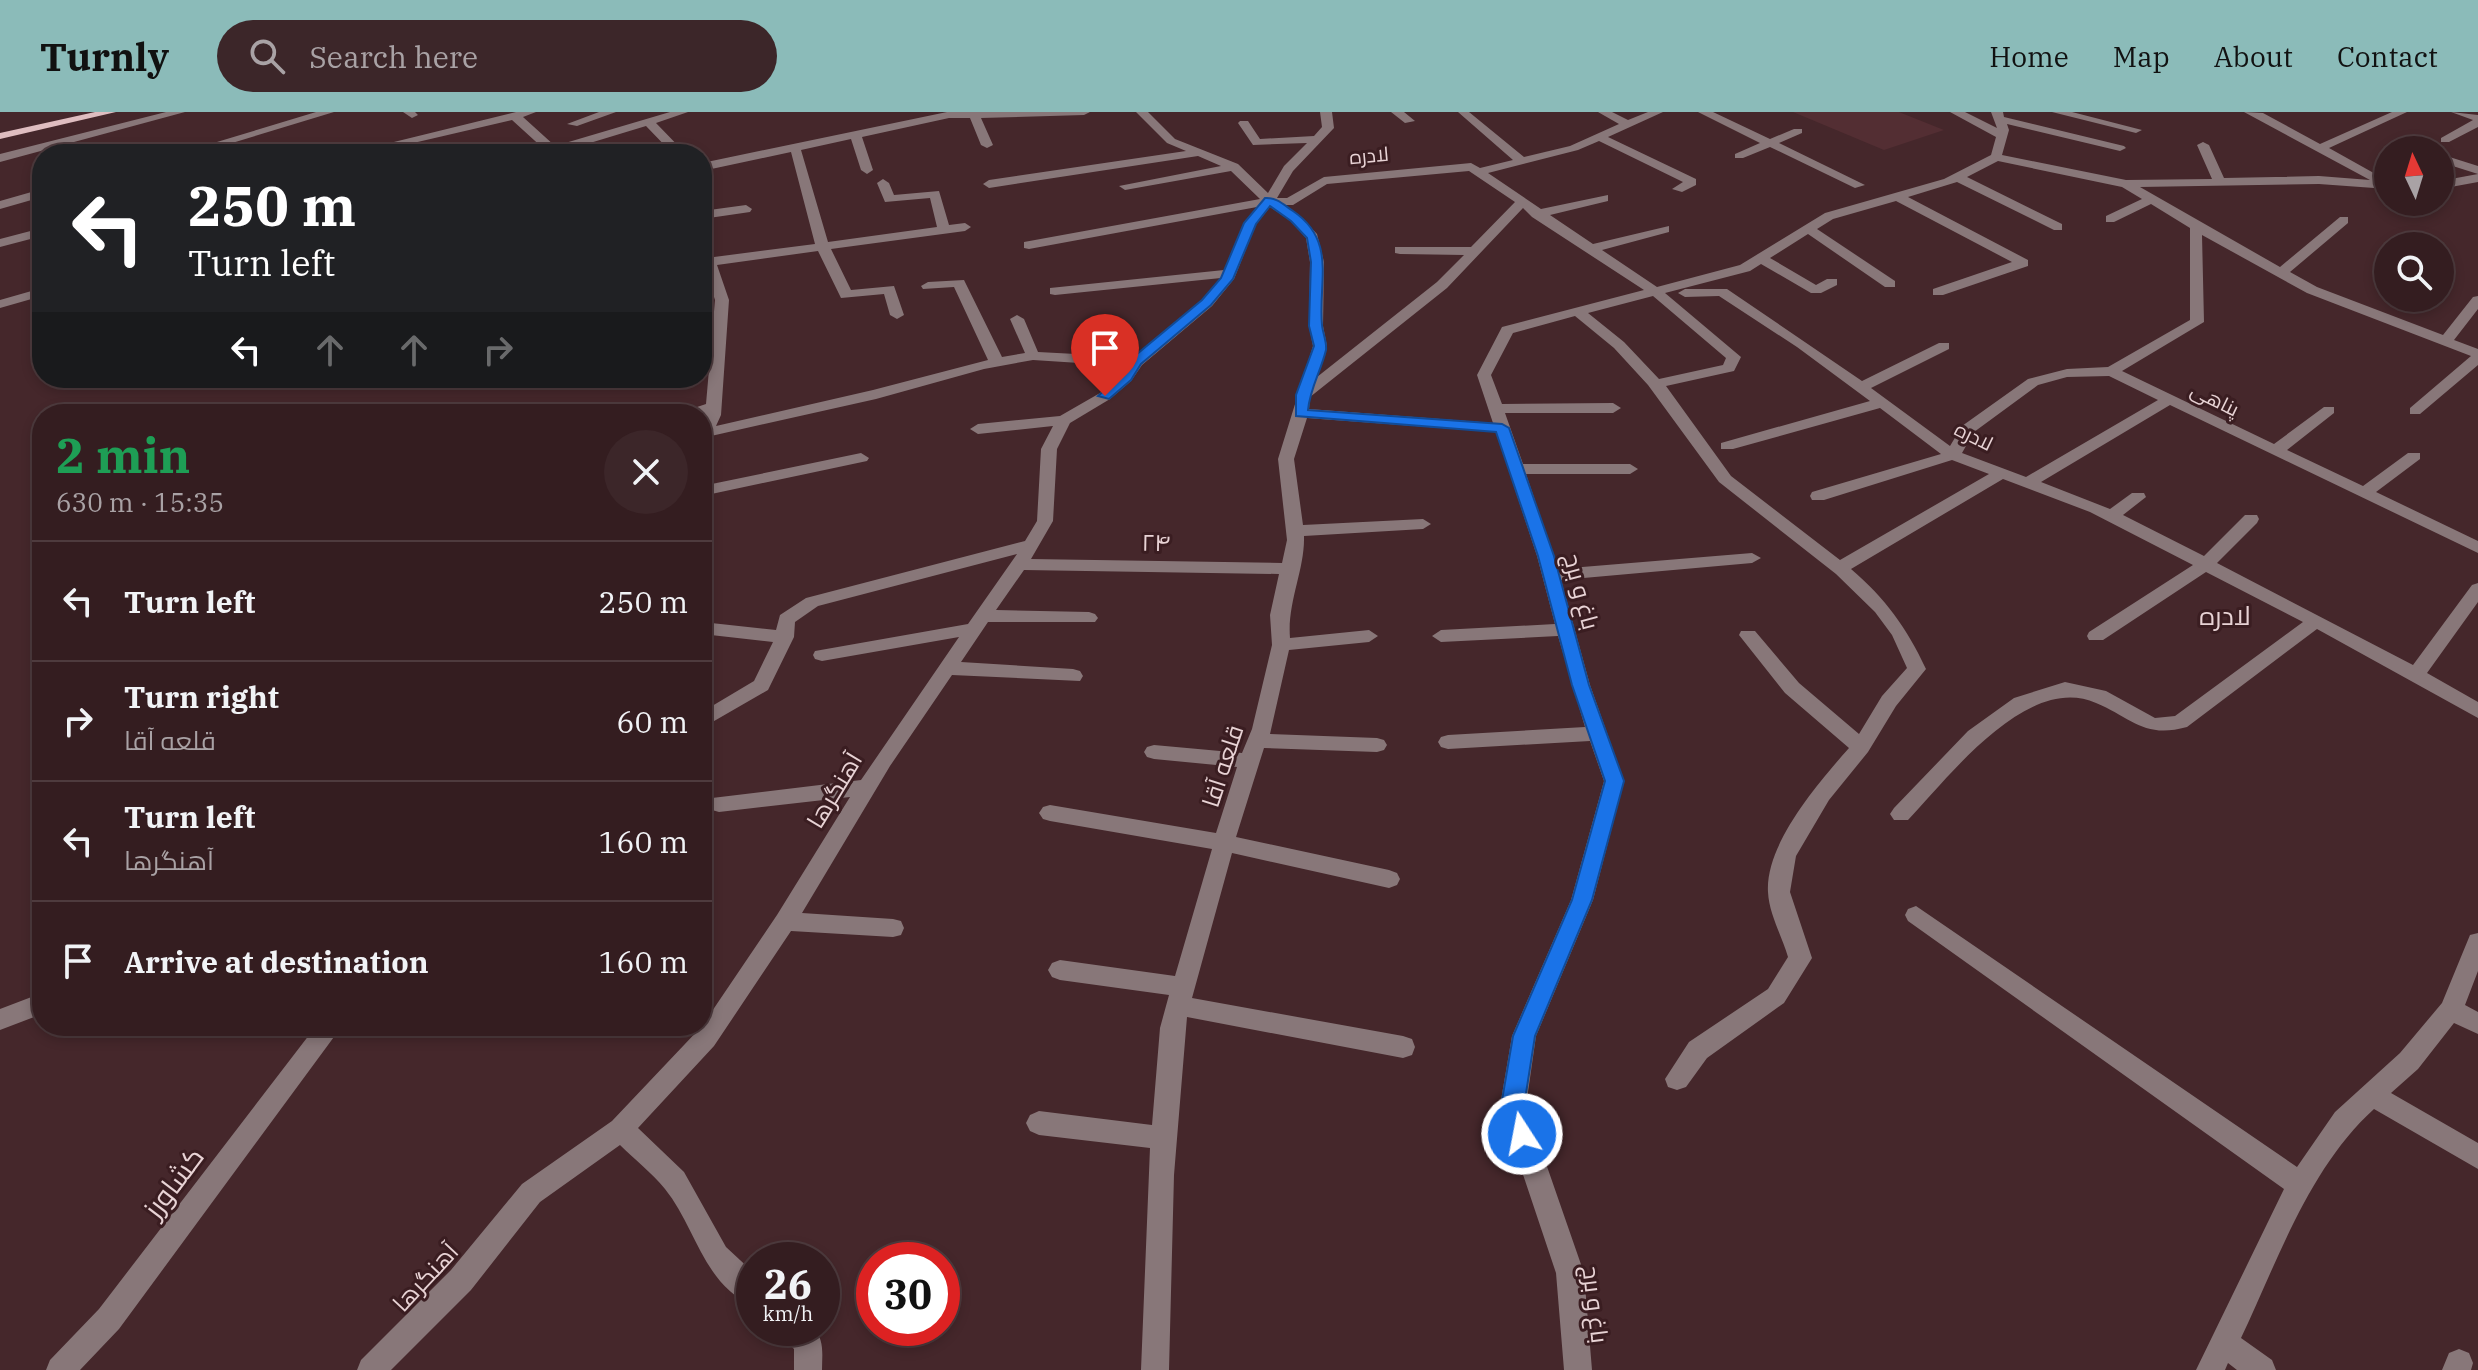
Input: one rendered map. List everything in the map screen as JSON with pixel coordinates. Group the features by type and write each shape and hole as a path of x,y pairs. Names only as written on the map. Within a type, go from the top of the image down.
{"main road":[{"path":"0,129 79,112"},
{"path":"0,136 110,112"}],"street":[{"path":"54,144 179,112"},
{"path":"227,144 328,112"},
{"path":"396,144 530,112"},
{"path":"573,124 610,112"},
{"path":"622,112 667,144"},
{"path":"575,144 682,112"},
{"path":"712,165 949,115 1084,112"},
{"name":"قلعه آقا","path":"1142,112 1171,141 1234,167 1269,201 1295,218 1312,237 1317,262 1316,326 1320,346 1286,459 1296,540 1279,615 1281,645 1257,741 1172,1028 1164,1138 1155,1370"},
{"path":"978,429 1064,420 1105,396 1126,378 1136,362 1207,303 1230,273 1250,223 1269,201 1288,169 1328,128 1326,112"},
{"path":"1397,112 1409,121"},
{"path":"1604,112 1628,125"},
{"name":"لادره","path":"1029,245 1269,201 1289,202 1324,181 1471,167 1478,172 1574,148 1657,112"},
{"path":"1704,112 1859,185"},
{"path":"1956,112 2001,135"},
{"path":"2058,112 2136,130"},
{"path":"2250,112 2270,119 2374,176"},
{"path":"2320,148 2401,112"},
{"path":"2457,112 2478,120"},
{"path":"974,113 987,145"},
{"path":"1463,113 1522,161"},
{"path":"2120,148 1998,115 2001,135 1996,157 2126,184 2319,180 2374,184"},
{"path":"516,117 540,144"},
{"path":"2452,136 2478,120"},
{"path":"1244,123 1257,143 1316,139"},
{"path":"1739,156 1798,131"},
{"path":"855,134 867,170"},
{"path":"1599,137 1692,182 1678,189"},
{"path":"2203,145 2220,182"},
{"path":"795,147 822,245 846,295 889,289 897,315"},
{"path":"0,158 32,150"},
{"path":"989,184 1201,152"},
{"name":"باغ و برج","path":"1578,1370 1570,1273 1513,1106 1524,1036 1582,900 1614,781 1551,575 1484,375 1507,330 1745,268 1829,216 1957,177 1996,157"},
{"path":"2454,162 2478,170"},
{"path":"1125,186 1234,167"},
{"path":"1478,172 1657,293 1734,357 1729,368 1656,384"},
{"path":"1957,177 2058,227"},
{"path":"2454,182 2478,178"},
{"path":"883,183 889,199 935,194 944,229"},
{"path":"2126,184 2312,290 2478,356 2415,411"},
{"path":"0,205 32,196"},
{"path":"1899,197 2023,263 1938,292"},
{"path":"1536,214 1604,198"},
{"path":"2110,219 2151,199"},
{"path":"1302,404 1442,285 1521,203"},
{"path":"712,214 746,209"},
{"path":"2281,273 2344,220"},
{"path":"1818,496 1953,455 1968,429 2033,382 2067,373 2111,371 2197,322 2196,226"},
{"path":"712,262 965,227"},
{"path":"1590,249 1665,229"},
{"path":"1809,229 1890,284"},
{"path":"0,243 32,235"},
{"path":"1400,250 1475,251"},
{"path":"1761,258 1816,290 1832,282"},
{"path":"712,268 722,300 713,407"},
{"path":"1055,291 1230,273"},
{"path":"928,286 959,283 997,363"},
{"path":"0,284 4,303 32,295"},
{"name":"لادره","path":"1657,293 1722,292 1802,344 1953,455 2111,516 2316,621 2478,711"},
{"path":"2445,342 2478,300"},
{"path":"1578,312 1618,341 1656,384 1679,413 1696,445 1725,479 1859,586 1899,631 1917,669 1889,701 1861,747 1832,780 1804,820 1785,859 1778,890 1800,958 1776,996 1698,1050 1677,1079"},
{"path":"1017,319 1033,356"},
{"path":"1861,387 1944,346"},
{"path":"712,433 1033,356 1136,362"},
{"name":"پناهی","path":"2111,371 2478,548"},
{"path":"2027,483 2170,399"},
{"path":"1727,446 1882,403"},
{"path":"1302,404 1499,418 1613,408"},
{"path":"2276,450 2329,410"},
{"name":"آهنگرها","path":"712,1029 785,921 867,787 1026,554 1045,521 1049,449 1064,420"},
{"path":"2365,493 2414,456"},
{"path":"712,489 861,458"},
{"path":"1516,469 1630,469"},
{"path":"1837,569 2002,473"},
{"path":"2111,516 2138,497"},
{"path":"2096,636 2206,564 2251,519"},
{"path":"1294,531 1423,524"},
{"name":"۲۴","path":"785,637 786,619 812,602 1026,554 1291,569"},
{"path":"1551,575 1752,558"},
{"path":"2416,675 2478,589"},
{"path":"822,655 977,623 1089,618"},
{"path":"1901,814 1975,736 2021,703 2065,689 2099,696 2152,725 2180,722 2316,621"},
{"path":"712,629 785,637 761,685 712,715"},
{"path":"1441,636 1566,630"},
{"path":"1748,635 1792,688 1861,747"},
{"path":"1281,645 1369,636"},
{"path":"946,668 1073,676"},
{"path":"1448,742 1597,733"},
{"path":"1257,741 1377,745"},
{"path":"1154,752 1249,761"},
{"path":"719,804 867,787"},
{"path":"1050,813 1226,843 1389,879"},
{"path":"1916,915 2300,1185"},
{"path":"785,921 893,928"},
{"path":"2210,1370 2300,1185 2344,1120 2409,1061 2451,1009 2478,942"},
{"path":"1060,970 1403,1047"},
{"path":"0,1020 32,1007"},
{"path":"2451,1009 2478,1024"},
{"name":"کشاورز","path":"60,1370 109,1319 322,1036"},
{"name":"آهنگرها","path":"371,1370 461,1280 531,1193 621,1129 707,1036"},
{"path":"2372,1095 2478,1157"},
{"path":"1039,1123 1164,1138"},
{"path":"621,1129 675,1181 716,1256 736,1275"},
{"path":"2224,1343 2262,1370"},
{"path":"808,1346 808,1370"}],"shaded area":[{"path":"1793,112 1899,112 1944,130 1884,150"}],"district":[{"name":"لادره","path":"2225,615"}],"route":[{"path":"1105,396 1126,378 1136,362 1207,303 1227,279 1250,223 1269,201 1295,218 1312,237 1317,262 1316,326 1320,346 1303,395 1301,413 1502,428 1546,556 1580,685 1614,781 1582,900 1524,1036 1513,1106 1522,1134"}]}
